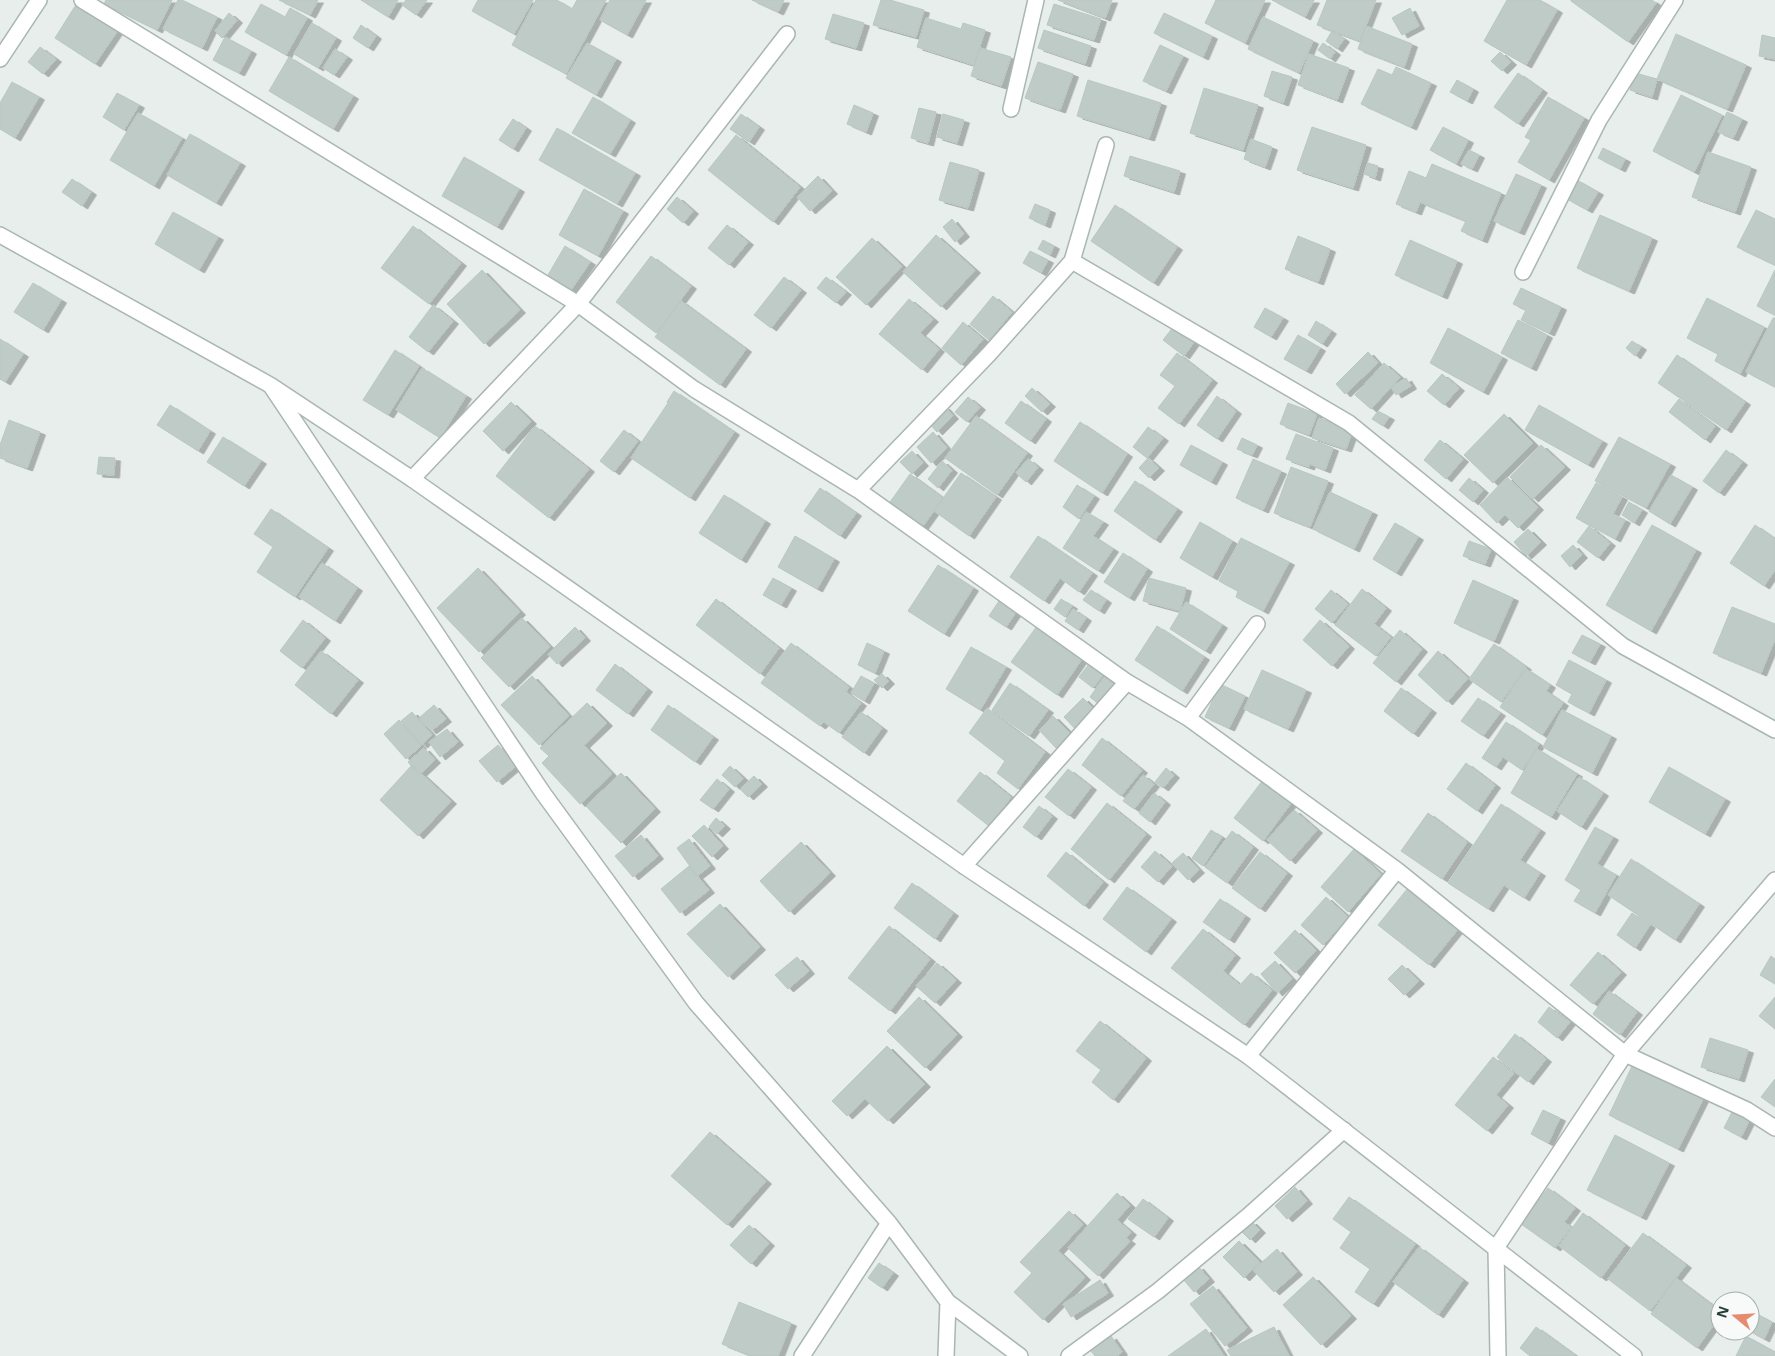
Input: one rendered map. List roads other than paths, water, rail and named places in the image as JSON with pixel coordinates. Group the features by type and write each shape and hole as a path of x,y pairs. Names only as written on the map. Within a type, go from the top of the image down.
{"street":[{"path":"0,59 39,0"},
{"path":"82,0 578,304 694,389 858,490 1127,682 1188,718 1397,870 1625,1054 1747,1110 1775,1128"},
{"path":"1011,109 1036,0"},
{"path":"1524,272 1599,120 1675,0"},
{"path":"412,480 578,304 787,34"},
{"path":"858,490 989,354 1072,261 1106,145"},
{"path":"0,235 270,385 412,480 964,866 1248,1056 1634,1356"},
{"path":"1072,261 1349,423 1623,646 1775,730"},
{"path":"270,385 543,793 696,1003 889,1223 948,1302 1020,1356"},
{"path":"1188,718 1257,624"},
{"path":"964,866 1127,682"},
{"path":"1248,1056 1397,870"},
{"path":"1498,1356 1496,1248 1625,1054 1775,880"},
{"path":"1069,1356 1158,1291 1248,1216 1344,1130"},
{"path":"802,1356 889,1223"},
{"path":"946,1356 948,1302"}]}
